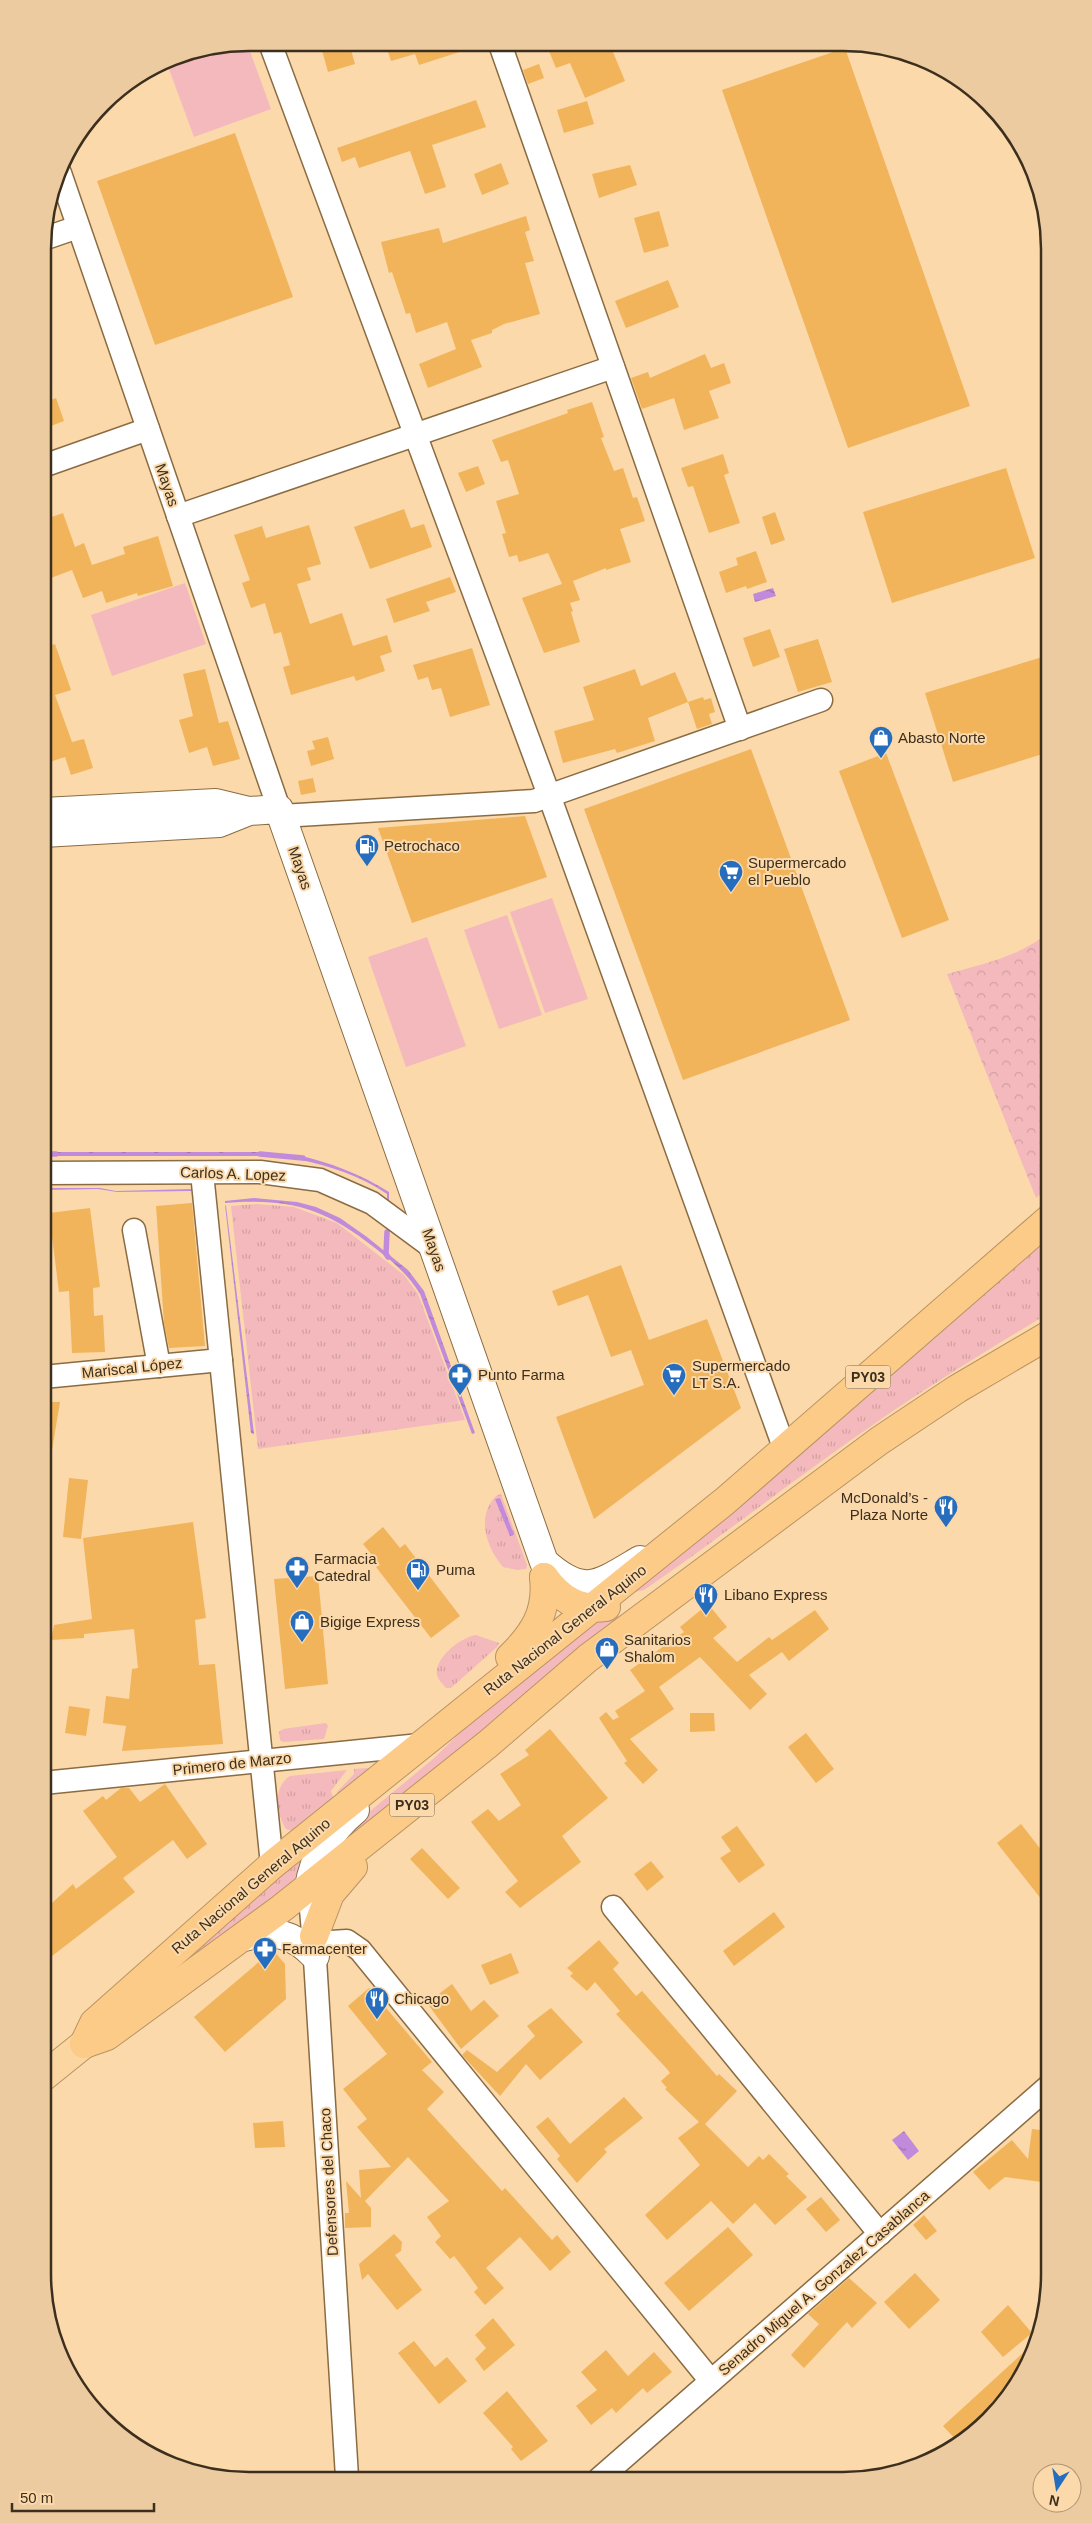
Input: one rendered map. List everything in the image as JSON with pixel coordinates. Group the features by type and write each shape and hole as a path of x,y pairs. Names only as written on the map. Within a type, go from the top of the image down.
{"highway":[{"name":"Ruta Nacional General Aquino","path":"84,2044 94,2023 272,1865 592,1609 786,1450 1041,1226"},
{"name":"Ruta Nacional General Aquino","path":"51,2070 84,2044 107,2036 309,1888 488,1744 588,1658 893,1431 963,1385 1041,1340"},
{"path":"544,1570 566,1600 592,1609 628,1604 649,1596 677,1579 691,1575 700,1575"},
{"path":"479,1698 495,1670 524,1643 538,1622 545,1600 544,1570"},
{"path":"314,1945 330,1894 337,1883 356,1864 456,1780 488,1744"}],"street":[{"path":"273,51 549,795 786,1450"},
{"path":"502,51 740,729"},
{"name":"Mayas","path":"63,182 544,1570"},
{"path":"52,237 78,227"},
{"path":"178,516 613,367"},
{"path":"51,463 148,429"},
{"path":"51,812 216,803 248,811 280,812 534,801 821,700"},
{"path":"51,833 219,823 248,811"},
{"name":"Carlos A. Lopez","path":"51,1173 260,1172 320,1180 372,1203 433,1248"},
{"path":"202,1173 272,1865"},
{"path":"134,1230 159,1366"},
{"name":"Mariscal López","path":"51,1376 221,1360"},
{"path":"544,1570 580,1584 596,1583 643,1558 656,1557"},
{"path":"309,1888 317,1858 338,1824 455,1730 479,1698"},
{"name":"Primero de Marzo","path":"51,1782 420,1745"},
{"name":"Defensores del Chaco","path":"309,1888 347,2472"},
{"path":"613,1907 880,2234"},
{"path":"244,1937 261,1932 278,1933 314,1945 347,1942 360,1950 711,2381"},
{"name":"Senadro Miguel A. Gonzalez Casablanca","path":"607,2472 1041,2093"}],"green space":[{"path":"250,51 271,109 194,137 169,68 211,55"},
{"path":"185,583 206,644 112,676 91,615"},
{"path":"552,898 588,999 545,1013 510,912"},
{"path":"507,915 542,1015 499,1029 464,930"},
{"path":"427,937 466,1046 406,1067 368,957"},
{"path":"1041,938 1041,1194 1036,1198 947,974 1014,953"},
{"path":"256,1204 294,1207 337,1223 404,1275 418,1294 465,1420 258,1449 231,1206"},
{"path":"1041,1245 1041,1318 898,1408 818,1463 644,1590 635,1592"},
{"path":"501,1494 527,1565 526,1569 517,1570 503,1567 493,1553 487,1537 485,1520 487,1512 493,1499"},
{"path":"628,1614 324,1863 340,1836 433,1759 493,1701 599,1620"},
{"path":"476,1635 499,1643 497,1647 451,1688 446,1688 437,1675 437,1668 440,1662 444,1655 456,1644"},
{"path":"326,1723 328,1726 324,1739 283,1742 280,1740 279,1732 283,1729"},
{"path":"354,1769 370,1769 337,1795 337,1792 354,1774"},
{"path":"347,1770 331,1791 334,1800 297,1829 292,1831 286,1829 280,1816 278,1801 281,1786 290,1776"},
{"path":"321,1838 303,1876 151,1990"}],"water":[{"path":"773,588 776,596 755,602 753,594"},
{"path":"51,1152 266,1152 266,1156 51,1156"},
{"path":"296,1155 333,1165 367,1180 389,1192 389,1200 387,1200 387,1194 355,1176 297,1159"},
{"path":"51,1188 100,1188 116,1191 192,1189 192,1191 117,1192 98,1189 51,1190"},
{"path":"254,1198 297,1202 316,1207 340,1218 408,1270 424,1291 475,1433 472,1434 420,1294 405,1274 357,1234 322,1215 288,1204 269,1202 225,1203 225,1201"},
{"path":"226,1206 254,1434 251,1433"},
{"path":"500,1498 514,1535 510,1536 495,1499"},
{"path":"904,2131 919,2151 908,2160 892,2140"}],"building":[{"path":"322,51 351,51 355,64 328,72"},
{"path":"388,51 463,51 419,65 415,54 391,61"},
{"path":"549,51 612,51 625,81 585,98 570,63 556,68"},
{"path":"836,51 846,51 970,406 848,448 722,90"},
{"path":"539,64 544,78 528,84 523,70"},
{"path":"476,100 486,127 432,145 446,187 425,194 410,151 359,168 355,157 342,162 337,148"},
{"path":"587,101 594,124 564,133 557,110"},
{"path":"235,133 293,297 155,345 97,181"},
{"path":"501,163 509,184 482,195 474,174"},
{"path":"630,165 637,185 599,198 592,174"},
{"path":"659,211 669,246 644,253 634,218"},
{"path":"526,216 530,230 525,232 534,261 525,263 540,314 504,324 492,330 492,333 471,340 482,367 428,388 419,364 456,349 447,322 416,333 410,313 406,314 392,272 389,273 381,242 439,228 443,243"},
{"path":"668,280 679,307 626,328 615,301"},
{"path":"705,354 711,368 724,363 731,383 709,391 719,418 684,430 674,398 642,409 631,378 648,372 650,378"},
{"path":"56,398 64,421 51,426 51,400"},
{"path":"592,402 604,437 601,438 614,471 623,468 633,498 637,497 645,521 620,529 631,562 606,570 606,568 573,581 580,600 570,603 573,611 571,612 580,642 544,653 522,598 562,584 548,553 519,562 517,555 509,557 502,534 506,533 496,501 519,494 508,460 501,462 492,440 568,413 567,410"},
{"path":"723,454 729,473 724,475 740,523 709,533 693,486 688,487 681,468"},
{"path":"478,466 485,484 466,492 458,473"},
{"path":"1006,468 1035,558 892,603 863,512"},
{"path":"404,509 411,528 424,524 432,547 370,569 354,527"},
{"path":"775,512 785,540 771,545 762,517"},
{"path":"63,513 75,547 84,543 92,565 125,554 123,547 158,536 173,586 138,596 137,593 106,603 102,591 83,598 72,570 51,578 51,517"},
{"path":"309,525 321,564 307,568 311,580 297,584 310,624 342,613 353,646 387,635 392,652 380,656 385,671 356,681 354,676 291,695 283,667 290,665 281,632 274,634 265,603 251,608 242,583 250,580 234,535 262,526 266,538"},
{"path":"756,551 767,582 747,589 746,586 726,593 719,572 738,565 736,558"},
{"path":"450,577 456,592 426,602 430,611 394,623 386,599"},
{"path":"770,629 780,657 753,667 743,638"},
{"path":"818,639 832,682 798,692 784,649"},
{"path":"55,644 71,690 55,695 72,742 84,739 93,768 71,775 65,757 51,761 51,645"},
{"path":"472,648 490,705 450,717 441,688 432,690 428,677 418,680 413,665"},
{"path":"1041,657 1041,754 953,782 925,693"},
{"path":"205,669 219,723 228,721 240,759 213,766 207,747 189,753 179,720 193,716 183,674"},
{"path":"635,669 641,686 675,672 688,702 648,718 655,741 617,753 615,749 563,763 554,731 594,720 583,687"},
{"path":"703,697 704,700 711,698 715,712 709,714 712,724 697,729 688,702"},
{"path":"328,737 334,759 311,766 307,751 315,749 312,741"},
{"path":"751,749 850,1020 683,1080 584,809"},
{"path":"886,753 949,920 902,938 839,771"},
{"path":"313,778 316,792 301,795 298,781"},
{"path":"525,816 547,877 412,923 378,828"},
{"path":"192,1203 205,1346 169,1348 164,1323 156,1206"},
{"path":"90,1208 100,1287 93,1288 94,1316 103,1315 105,1352 72,1353 69,1291 59,1292 51,1229 51,1213"},
{"name":"Supermercado LT S.A.","path":"621,1265 649,1340 707,1319 741,1408 594,1519 556,1417 644,1385 631,1350 611,1357 588,1295 558,1306 552,1291"},
{"path":"51,1402 60,1402 51,1456"},
{"path":"69,1478 88,1480 81,1539 63,1537"},
{"path":"193,1522 206,1618 195,1620 199,1665 215,1664 223,1744 122,1751 126,1726 103,1723 106,1696 129,1699 132,1669 138,1668 134,1629 84,1634 84,1638 51,1640 54,1625 92,1619 83,1538"},
{"name":"Puma","path":"383,1527 400,1548 405,1544 460,1616 431,1638 376,1567 380,1565 363,1544"},
{"name":"Bigige Express","path":"318,1576 328,1684 285,1689 274,1579"},
{"path":"708,1604 727,1627 713,1638 737,1662 769,1637 772,1640 815,1610 829,1629 789,1661 782,1652 749,1675 767,1694 750,1710 700,1657 659,1687 674,1709 630,1739 658,1770 643,1784 624,1763 627,1761 599,1718 606,1712 613,1720 619,1717 615,1711 645,1691 630,1670 684,1632 680,1627"},
{"path":"69,1706 90,1709 86,1736 65,1733"},
{"path":"690,1713 714,1713 715,1731 690,1732"},
{"path":"550,1729 608,1798 562,1836 581,1862 520,1908 505,1892 518,1881 471,1822 488,1809 499,1821 521,1805 500,1774 529,1755 525,1750"},
{"path":"806,1733 834,1769 816,1783 788,1747"},
{"path":"165,1784 207,1844 187,1859 173,1840 123,1878 135,1892 51,1957 51,1904 73,1884 76,1889 117,1857 83,1811 103,1796 106,1800 121,1788 129,1788 140,1802"},
{"path":"1021,1824 1041,1850 1041,1899 997,1843"},
{"path":"737,1826 765,1865 739,1883 720,1858 731,1851 721,1837"},
{"path":"422,1848 460,1888 448,1899 410,1859"},
{"path":"651,1861 664,1877 647,1891 634,1874"},
{"path":"774,1912 785,1927 734,1966 723,1951"},
{"path":"599,1940 619,1963 613,1969 636,1996 642,1991 717,2076 719,2074 737,2091 705,2124 748,2167 759,2156 763,2160 769,2154 789,2174 786,2176 807,2197 775,2225 755,2203 733,2224 711,2201 667,2240 645,2215 700,2165 678,2138 699,2122 665,2089 667,2088 661,2081 670,2073 616,2014 620,2011 595,1982 587,1991 570,1976 573,1973 567,1968"},
{"path":"273,1950 285,1964 286,1999 225,2052 194,2017"},
{"path":"511,1953 519,1973 490,1985 481,1965"},
{"path":"452,1984 471,2011 484,2000 499,2016 461,2049 427,2003"},
{"path":"369,1988 432,2062 422,2070 444,2092 427,2109 502,2191 505,2188 552,2240 557,2235 571,2252 550,2271 520,2237 486,2268 504,2288 485,2305 474,2292 478,2288 454,2256 450,2259 435,2242 441,2236 427,2217 449,2201 408,2157 365,2201 371,2208 371,2227 345,2228 345,2213 349,2213 346,2181 361,2198 359,2170 391,2167 357,2127 367,2119 343,2089 387,2054 348,2006"},
{"path":"551,2008 583,2042 540,2080 526,2064 500,2096 462,2055 467,2050 497,2072 535,2036 527,2026"},
{"path":"624,2097 643,2118 604,2149 607,2152 577,2183 557,2159 560,2156 536,2127 548,2117 570,2144"},
{"path":"283,2121 285,2147 255,2148 253,2123"},
{"path":"1032,2129 1041,2130 1041,2182 1005,2177 989,2190 973,2172 1012,2140 1028,2159"},
{"path":"821,2197 840,2220 826,2232 806,2209"},
{"path":"924,2215 937,2231 926,2240 913,2225"},
{"path":"728,2227 753,2255 689,2311 664,2283"},
{"path":"394,2234 402,2242 401,2251 395,2255 422,2290 397,2310 368,2274 362,2280 359,2264"},
{"path":"915,2273 940,2300 909,2329 884,2302"},
{"path":"849,2278 877,2303 852,2328 847,2322 804,2368 791,2355 819,2324 808,2314"},
{"path":"1008,2305 1032,2332 1003,2357 981,2332"},
{"path":"493,2318 515,2345 484,2371 475,2359 486,2348 475,2335"},
{"path":"414,2341 435,2367 447,2357 467,2381 439,2404 398,2353"},
{"path":"606,2350 628,2376 654,2352 672,2372 647,2393 643,2388 616,2413 612,2408 591,2425 576,2406 597,2390 581,2372"},
{"path":"1026,2350 1007,2384 983,2414 954,2437 943,2426"},
{"path":"507,2391 548,2441 521,2461 511,2449 513,2447 483,2413"}],"waterway":[{"path":"51,1154 56,1154"},
{"path":"260,1154 303,1158"},
{"path":"387,1232 386,1254 388,1257"}],"place":[{"name":"Abasto Norte","path":"881,759"},
{"name":"Petrochaco","path":"367,867"},
{"name":"Supermercado el Pueblo","path":"731,893"},
{"name":"Punto Farma","path":"460,1396"},
{"name":"Supermercado LT S.A.","path":"674,1396"},
{"name":"McDonald’s - Plaza Norte","path":"946,1528"},
{"name":"Farmacia Catedral","path":"297,1589"},
{"name":"Puma","path":"418,1591"},
{"name":"Libano Express","path":"706,1616"},
{"name":"Bigige Express","path":"302,1643"},
{"name":"Sanitarios Shalom","path":"607,1670"},
{"name":"Farmacenter","path":"265,1970"},
{"name":"Chicago","path":"377,2020"}]}
